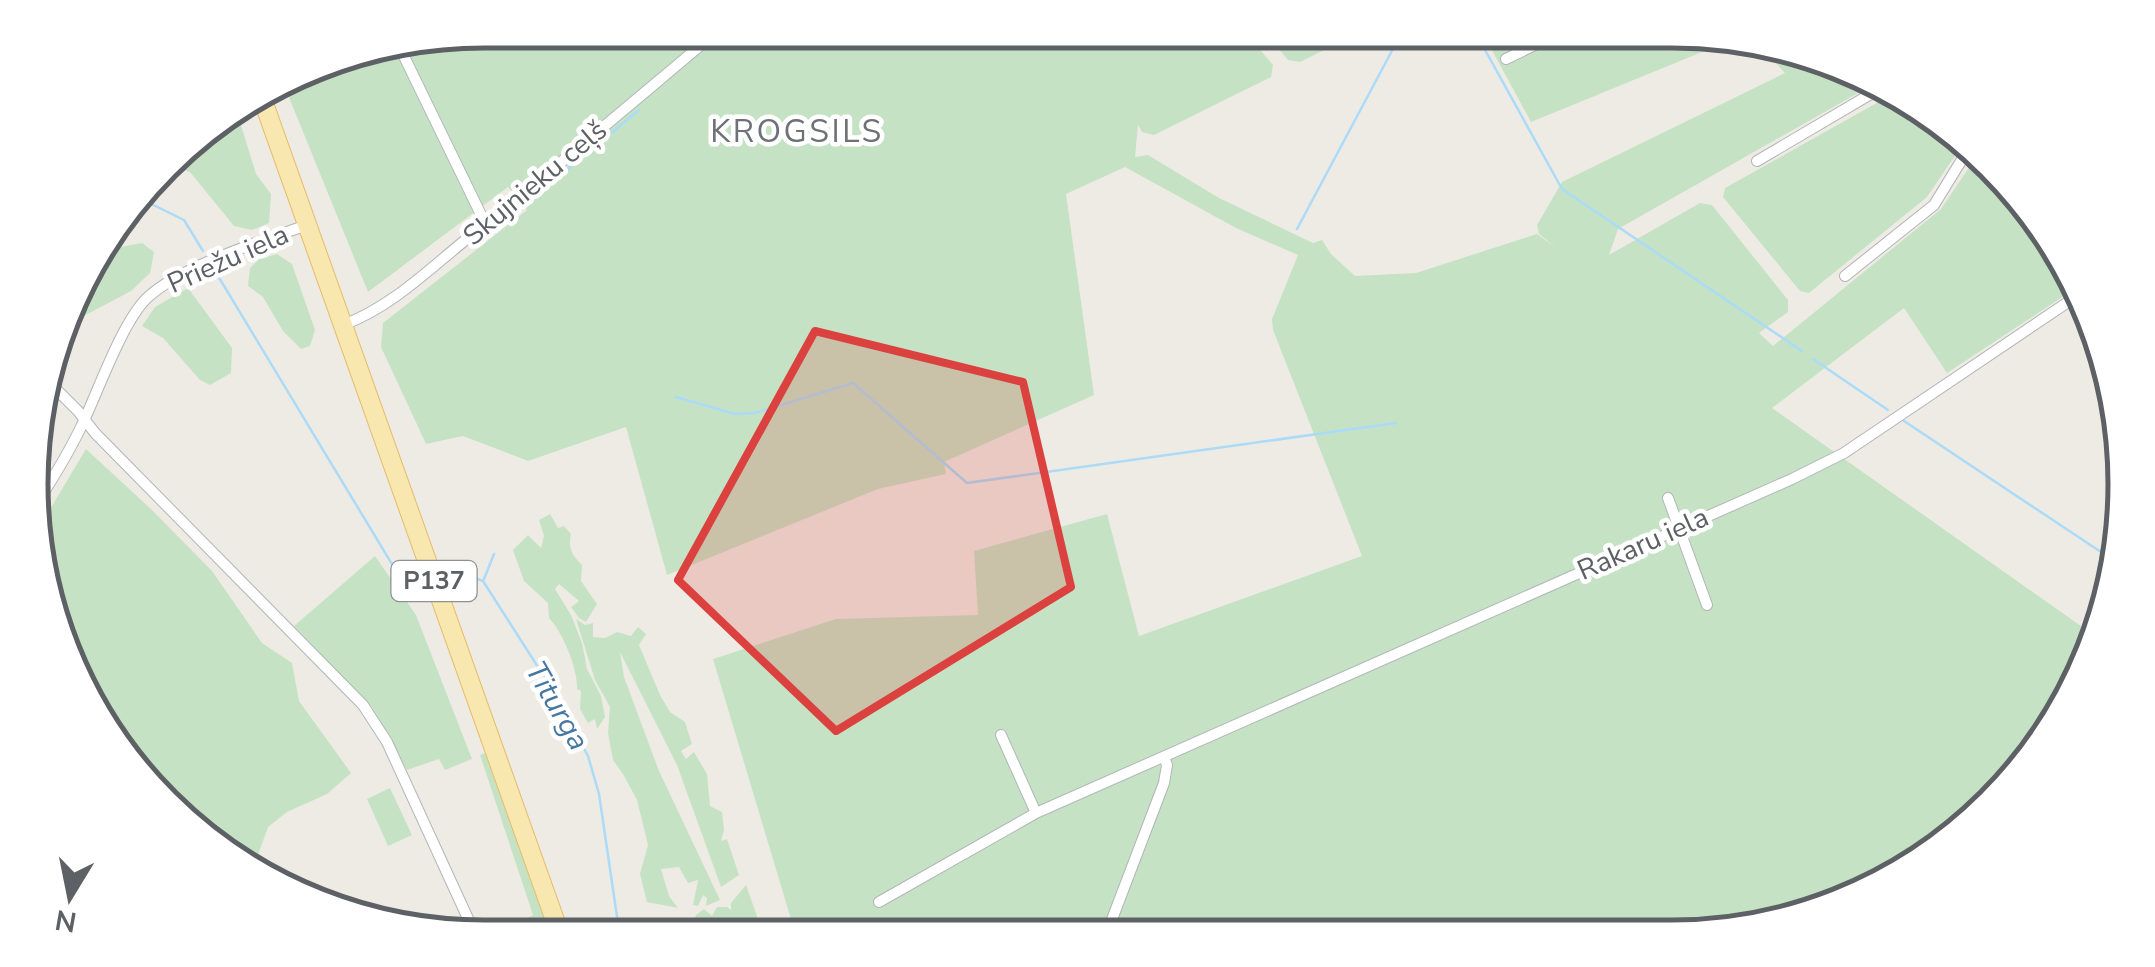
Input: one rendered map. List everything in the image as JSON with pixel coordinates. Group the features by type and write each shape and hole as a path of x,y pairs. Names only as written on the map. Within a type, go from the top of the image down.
{"main road":[{"name":"P137","path":"265,106 555,920"}],"street":[{"name":"Skujnieku ceļš","path":"343,325 379,308 697,48"},
{"path":"1506,59 1529,48"},
{"path":"403,55 486,224"},
{"path":"1757,161 1869,95"},
{"path":"1845,276 1934,205 1963,159"},
{"name":"Priežu iela","path":"48,483 84,420 132,316 147,298 193,269 307,224"},
{"name":"Rakaru iela","path":"879,902 1036,813 1792,479 1844,452 2068,302"},
{"path":"57,391 363,705 387,742 468,919"},
{"path":"1668,498 1707,605"},
{"path":"1001,735 1036,813"},
{"path":"1112,920 1164,783 1164,758"}],"highlighted area":[{"path":"815,331 1023,382 1071,587 836,731 678,580"}],"green space":[{"path":"1258,48 1273,65 1271,77 1154,135 1142,132 1138,125 1135,157 1148,155 1219,198 1313,243 1322,240 1355,276 1416,273 1537,234 1556,248 1539,234 1537,225 1562,182 1785,73 1773,59 1862,91 1618,229 1609,255 1700,203 1712,205 1788,300 1788,312 1759,333 1773,346 1941,209 1970,166 2034,241 2065,295 1947,373 1904,308 1772,408 2083,627 2049,702 2017,749 1980,792 1937,829 1890,861 1838,886 1784,905 1728,916 1672,920 791,920 713,659 836,619 978,615 974,551 1107,514 1139,636 1362,556 1273,330 1272,319 1298,255 1236,228 1125,167 1066,194 1094,395 944,462 946,474 878,489 667,575 626,427 528,461 463,436 426,444 381,347 383,323 527,210 508,187 368,292 288,94 371,62 427,51"},
{"path":"1278,48 1328,48 1300,62 1288,60"},
{"path":"1491,48 1709,49 1531,122"},
{"path":"1880,101 1956,154 1927,197 1809,293 1800,291 1723,197 1725,188"},
{"path":"240,122 256,174 271,194 269,223 252,230 234,226 190,172 182,169"},
{"path":"142,243 154,252 150,273 131,291 81,318 92,291 117,248"},
{"path":"277,254 292,264 315,330 310,346 301,349 283,331 263,297 248,286 250,268 259,259"},
{"path":"188,288 232,348 231,373 210,385 200,380 163,338 142,326 155,307"},
{"path":"86,449 212,571 262,643 292,663 299,701 351,773 327,794 287,812 268,827 258,856 175,792 138,749 106,702 81,650 62,596 48,512"},
{"path":"550,514 558,528 564,526 571,534 572,551 582,565 581,581 597,604 586,622 571,607 579,601 559,584 555,589 571,615 587,669 601,696 605,717 597,729 595,719 588,723 580,709 581,691 577,689 572,662 549,618 548,603 524,581 513,550 528,535 541,548 544,536 539,520"},
{"path":"375,556 416,615 472,759 445,770 439,759 407,770 372,707 294,626"},
{"path":"576,619 585,625 593,623 593,637 605,638 617,632 631,636 638,627 646,634 639,645 660,695 670,712 685,722 692,744 681,751 686,759 694,752 707,774 710,806 722,812 721,841 727,839 739,875 721,887 677,765 620,652 624,677 659,771 720,900 706,906 707,898 703,895 698,906 693,905 698,880 688,883 679,867 661,869 669,896 678,908 647,902 640,874 648,845 637,800 613,760 608,733 610,707 595,680"},
{"path":"485,753 546,920 523,920 533,915 480,755"},
{"path":"390,788 412,835 388,846 367,799"},
{"path":"746,885 757,920 694,920 704,909 712,916 717,907 731,910 731,903"}],"waterway":[{"path":"1297,229 1393,48"},
{"path":"1484,48 1562,189 1802,351"},
{"path":"516,212 639,110"},
{"name":"Titurga","path":"150,203 184,220 203,251"},
{"name":"Titurga","path":"215,271 407,589 419,588"},
{"path":"1813,359 1888,410"},
{"path":"676,397 735,414 755,413 853,383 967,483 1396,423"},
{"path":"1904,421 2102,553"},
{"path":"484,579 494,554"},
{"name":"Titurga","path":"448,577 460,573 483,581 552,689 588,756 599,794 618,920"}],"district":[{"name":"KROGSILS","path":"797,131"}]}
